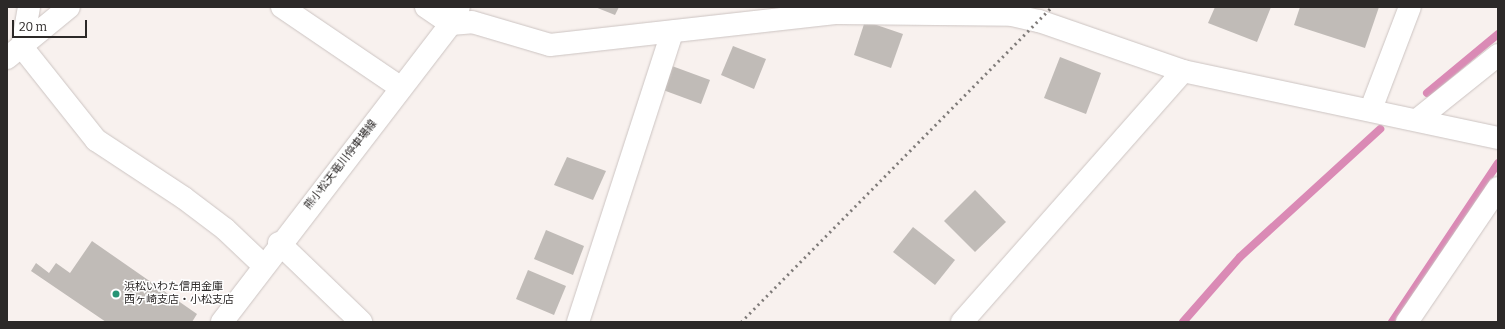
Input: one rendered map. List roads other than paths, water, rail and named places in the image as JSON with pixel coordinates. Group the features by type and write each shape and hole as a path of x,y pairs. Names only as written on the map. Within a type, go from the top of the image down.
{"street":[{"path":"12,47 29,7"},
{"path":"12,47 69,7"},
{"path":"282,7 401,88"},
{"path":"426,7 550,45 835,13 1015,11 1039,21 1183,71 1371,109 1498,138"},
{"path":"1371,109 1410,7"},
{"name":"熊小松天竜川停車場線","path":"222,322 263,265 401,88 455,15"},
{"path":"578,322 672,32"},
{"path":"12,47 96,140 184,198 225,229 263,265"},
{"path":"1417,120 1498,55"},
{"path":"962,322 1183,71"},
{"path":"1407,322 1498,188"},
{"path":"279,244 361,322"}],"waterway":[{"path":"1427,93 1498,34"},
{"path":"1183,322 1240,257 1380,129"},
{"path":"1392,322 1498,163"}],"railway":[{"path":"741,322 1052,7"}],"place":[{"name":"浜松いわた信用金庫 西ヶ崎支店・小松支店","path":"116,294"}]}
